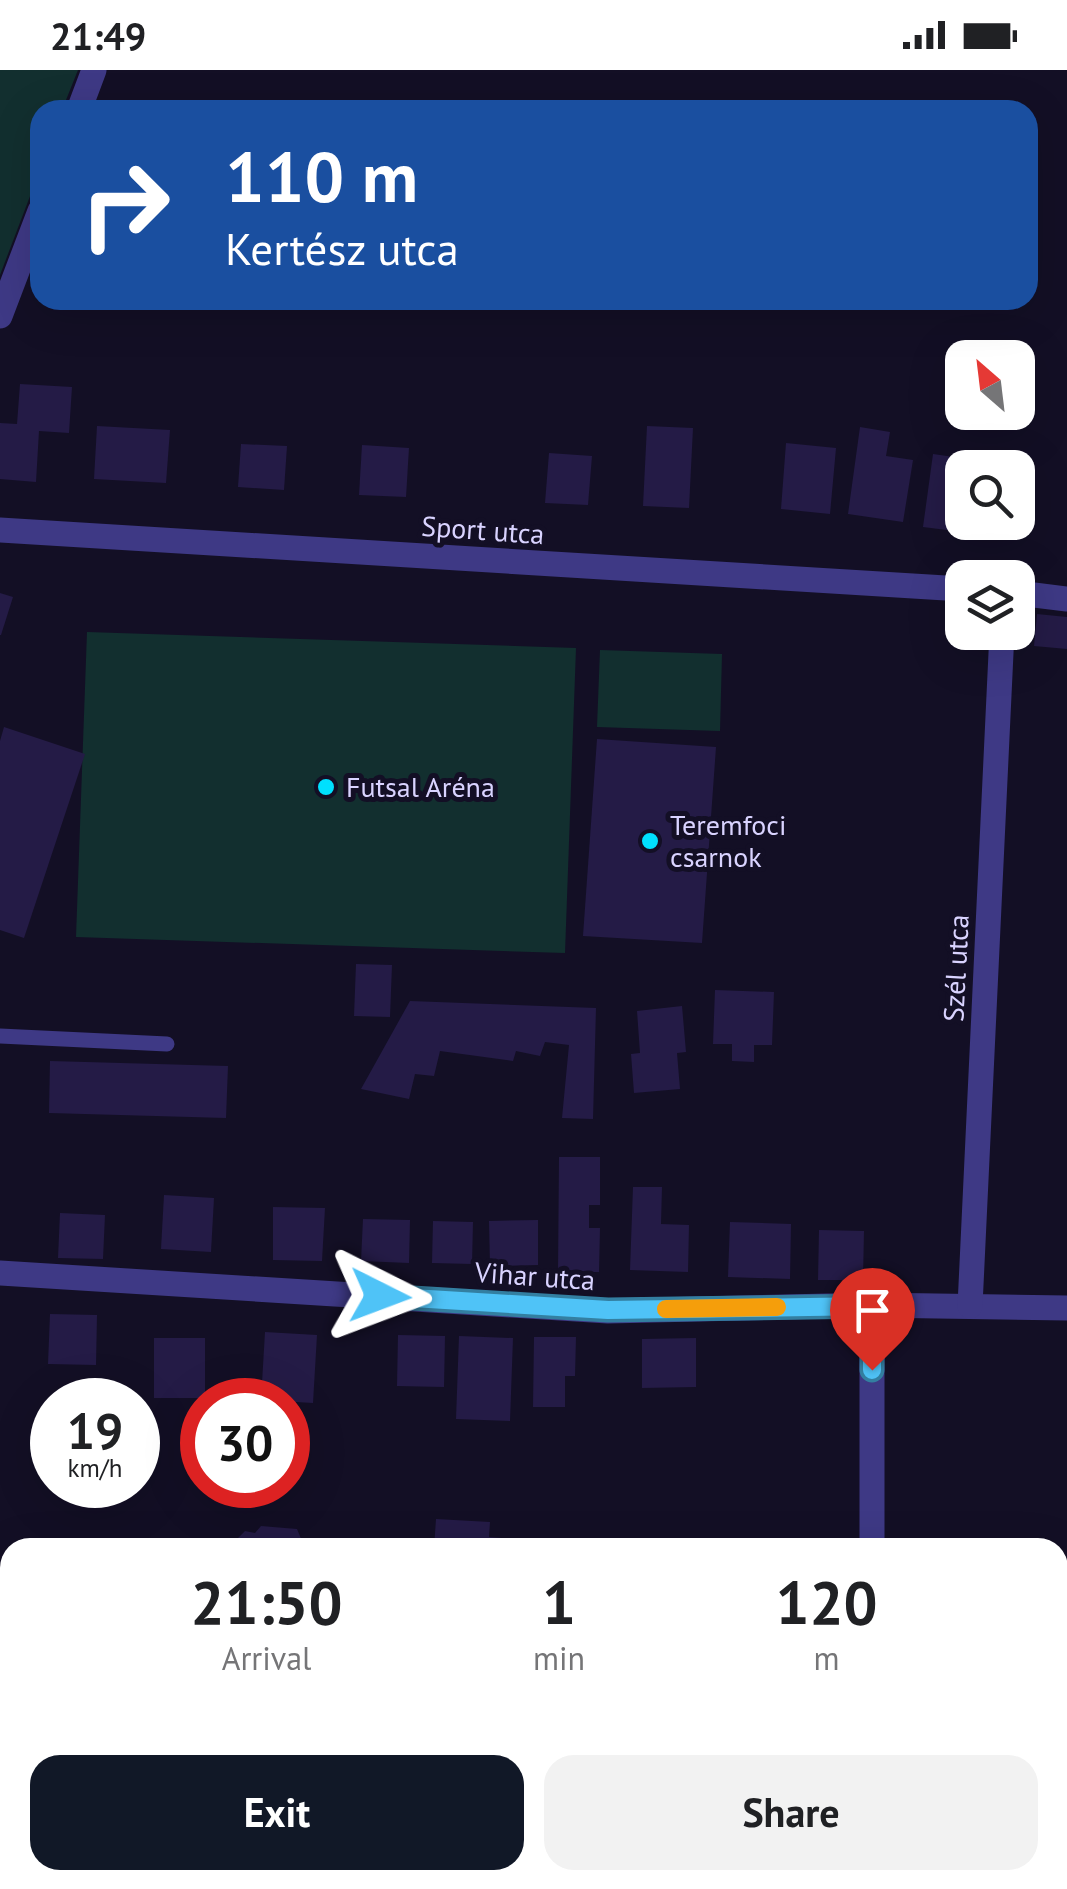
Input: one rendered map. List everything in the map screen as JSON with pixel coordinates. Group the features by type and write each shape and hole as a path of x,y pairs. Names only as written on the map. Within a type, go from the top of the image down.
{"street":[{"path":"83,100 94,70"},
{"path":"0,316 30,237"},
{"name":"Sport utca","path":"0,530 945,588"},
{"path":"1035,596 1067,599"},
{"name":"Szél utca","path":"970,1306 1001,650"},
{"name":"Vihar utca","path":"0,1273 608,1310 1067,1308"},
{"path":"872,1306 872,1538"}],"lane":[{"path":"0,1036 167,1044"}],"green space":[{"path":"0,70 78,70 66,100 30,100 30,196 0,275"},
{"name":"Futsal Aréna","path":"87,632 576,648 565,953 76,937"},
{"path":"600,650 722,654 720,731 597,727"}],"building":[{"path":"20,384 72,387 69,433 39,431 36,482 0,479 0,423 17,424"},
{"path":"97,426 170,430 166,483 94,479"},
{"path":"647,426 693,428 689,508 643,506"},
{"path":"860,427 890,432 886,456 913,460 903,522 848,514"},
{"path":"786,443 836,448 830,514 781,509"},
{"path":"241,444 287,446 284,490 238,487"},
{"path":"362,445 409,448 406,497 359,495"},
{"path":"549,453 592,456 588,505 545,503"},
{"path":"933,454 945,456 945,530 923,527"},
{"path":"0,593 13,597 1,635 0,635"},
{"path":"1037,614 1067,617 1067,649 1035,646"},
{"path":"4,727 85,754 24,938 0,930 0,741"},
{"name":"Teremfoci csarnok","path":"597,739 716,747 702,943 583,936"},
{"path":"356,964 392,965 390,1017 354,1016"},
{"path":"715,990 774,992 772,1045 754,1045 754,1062 732,1061 732,1044 713,1044"},
{"path":"410,1001 596,1008 593,1119 562,1118 569,1045 545,1042 540,1056 516,1051 513,1061 440,1051 434,1076 415,1074 409,1099 361,1089"},
{"path":"682,1006 686,1052 677,1053 680,1089 634,1093 631,1054 640,1053 637,1011"},
{"path":"50,1061 228,1066 226,1118 49,1113"},
{"path":"559,1157 600,1157 600,1205 589,1205 589,1228 600,1228 599,1272 558,1272"},
{"path":"633,1187 662,1187 661,1224 689,1225 688,1272 630,1270"},
{"path":"164,1195 214,1198 211,1252 161,1249"},
{"path":"273,1207 325,1208 322,1261 273,1260"},
{"path":"60,1213 105,1215 103,1259 58,1258"},
{"path":"363,1219 410,1220 409,1263 361,1261"},
{"path":"538,1220 538,1265 490,1266 489,1221"},
{"path":"433,1221 473,1222 472,1264 432,1263"},
{"path":"730,1222 791,1224 790,1279 728,1277"},
{"path":"819,1230 864,1231 863,1280 818,1280"},
{"path":"50,1314 97,1315 96,1365 48,1364"},
{"path":"265,1332 317,1335 313,1403 310,1378 262,1378"},
{"path":"398,1335 445,1336 444,1387 397,1386"},
{"path":"459,1336 513,1338 510,1421 456,1419"},
{"path":"534,1337 576,1337 575,1376 565,1376 565,1407 533,1407"},
{"path":"154,1338 205,1338 205,1378 180,1378 180,1398 160,1398 160,1378 154,1378"},
{"path":"696,1338 696,1387 642,1388 642,1339"},
{"path":"436,1519 490,1522 489,1537 502,1538 435,1538"},
{"path":"261,1526 297,1529 301,1538 238,1538 245,1531 255,1533"}],"slow traffic":[{"path":"666,1309 777,1307"}],"place":[{"name":"Futsal Aréna","path":"326,787"},
{"name":"Teremfoci csarnok","path":"650,841"}],"route":[{"path":"380,1296 608,1310 872,1306 872,1370"}]}
